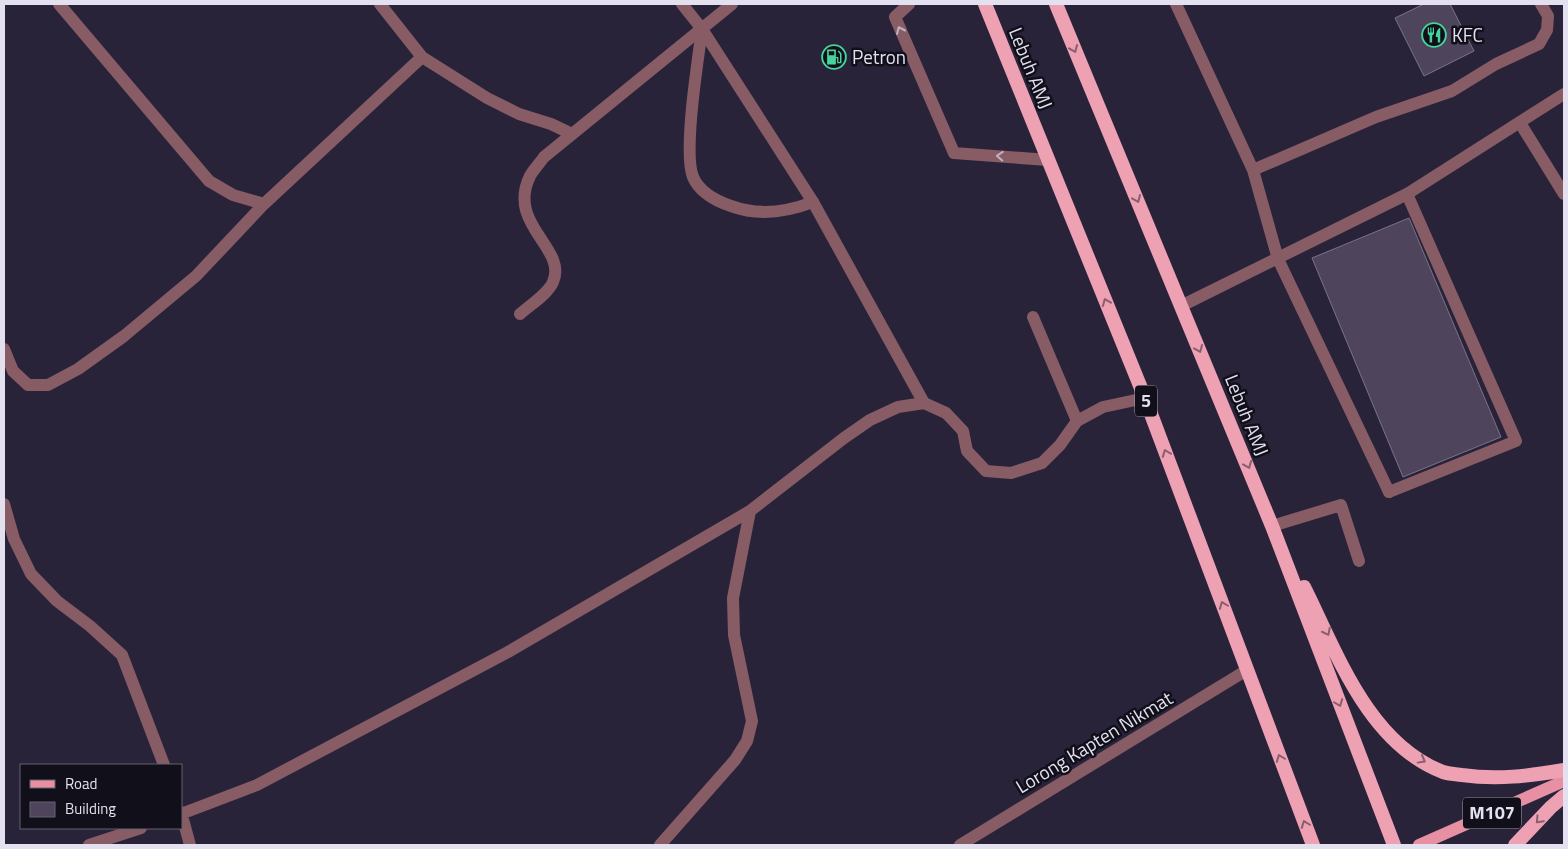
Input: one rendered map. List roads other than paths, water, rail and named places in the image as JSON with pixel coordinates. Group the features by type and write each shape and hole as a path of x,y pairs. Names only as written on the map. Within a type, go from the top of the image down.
{"highway":[{"name":"Lebuh AMJ","path":"985,4 1145,398 1313,845"},
{"name":"Lebuh AMJ","path":"1056,4 1272,526 1394,845"},
{"path":"1272,526 1360,697 1380,723 1410,753 1444,773 1489,779 1527,776 1564,770"},
{"path":"1515,845 1564,796"}],"main road":[{"name":"M107","path":"1419,845 1564,781"}],"street":[{"path":"59,4 190,161 209,181 233,195 264,204"},
{"path":"380,4 422,57 487,98 519,114 551,124 572,134"},
{"path":"682,4 702,29 813,202 924,403"},
{"path":"520,314 553,284 557,270 552,255 527,218 525,192 530,175 544,157 732,4"},
{"path":"909,4 895,17 954,153 1048,160"},
{"path":"1176,4 1253,170 1278,260 1389,492 1516,441 1407,194"},
{"path":"1253,170 1376,117 1452,90 1496,64 1539,44 1547,30 1548,16 1541,4"},
{"path":"702,29 690,141 693,176 702,190 719,202 738,209 780,212 813,202"},
{"path":"4,350 13,371 28,385 48,385 78,369 124,336 196,276 264,204 422,57"},
{"path":"1181,306 1278,260 1407,194 1564,94"},
{"path":"1520,123 1564,194"},
{"path":"1033,317 1077,421"},
{"path":"190,845 182,814 257,785 499,657 750,511 870,420 898,407 924,403 946,413 964,431 967,451 986,471 1011,473 1042,463 1060,445 1077,421 1103,407 1145,398"},
{"path":"4,504 14,539 31,574 57,602 90,626 122,655 164,764"},
{"path":"1272,526 1341,505 1359,561"},
{"path":"660,845 735,760 747,741 752,721 734,635 733,598 750,511"},
{"name":"Lorong Kapten Nikmat","path":"960,845 1248,670"},
{"path":"90,845 138,829"}],"place":[{"name":"KFC","path":"1434,35"},
{"name":"Petron","path":"834,57"}]}
